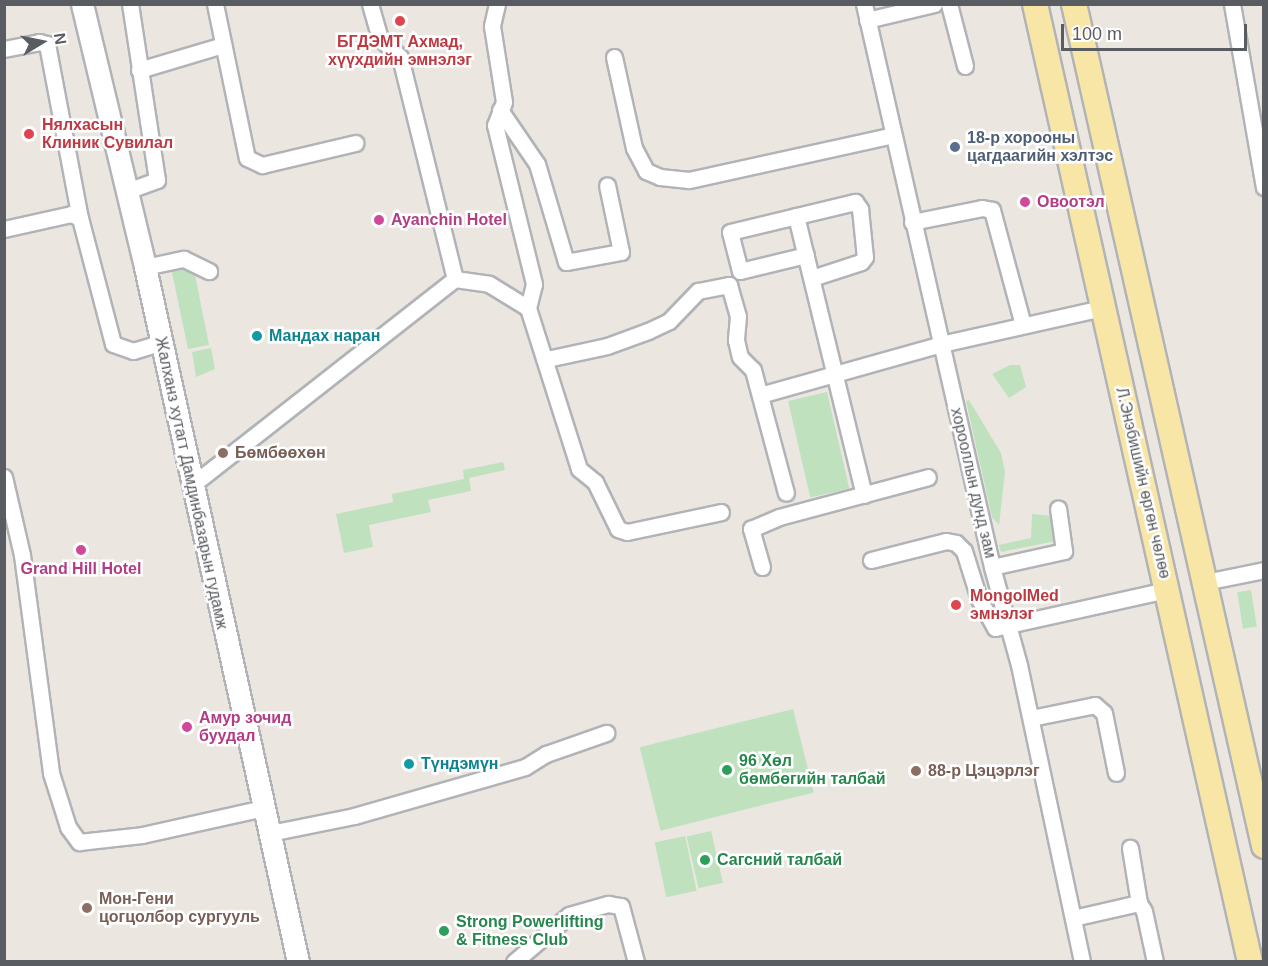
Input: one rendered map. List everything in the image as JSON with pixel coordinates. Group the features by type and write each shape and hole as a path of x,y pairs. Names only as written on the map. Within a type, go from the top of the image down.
{"main road":[{"name":"Жалханз хутагт Дамдинбазарын гудамж","path":"82,4 145,267 298,962"},
{"name":"Л.Энэбишийн өргөн чөлөө","path":"1035,4 1102,308 1227,851 1250,962"},
{"path":"1041,29 1056,16 1076,16 1205,582 1263,844 1227,851"}],"street":[{"path":"127,191 157,180 139,70 140,53 130,4"},
{"path":"215,4 247,158 261,165 355,143"},
{"path":"370,4 380,38 400,57 454,279"},
{"path":"497,4 492,27 504,102 495,125 534,284 528,308 547,359 579,469 596,482 618,529 627,532 721,512"},
{"path":"866,12 934,4"},
{"path":"949,4 965,66"},
{"path":"1232,4 1263,187"},
{"name":"хорооллын дунд зам","path":"866,12 992,567 1031,718 1083,962"},
{"path":"4,49 39,42 47,44 80,218 114,344 133,351 160,343"},
{"path":"139,70 223,45"},
{"path":"614,57 634,148 646,171 660,177 689,180 893,135"},
{"path":"501,110 537,164 566,262 621,252 607,185"},
{"path":"806,255 740,271 730,232 855,202 860,209 864,257 861,262 812,278"},
{"path":"912,222 982,208 992,210 1023,325"},
{"path":"4,229 71,214 80,218"},
{"path":"796,216 864,495"},
{"path":"145,267 184,259 210,271"},
{"path":"192,485 454,279 489,284 528,308"},
{"path":"547,359 596,349 648,331 669,321 698,291 729,285 738,316 736,340 741,357 753,370 786,493"},
{"path":"760,395 835,376 941,344 1102,308"},
{"path":"4,477 22,555 51,773 73,834 79,842 110,840 264,808"},
{"path":"762,567 751,529 928,477"},
{"path":"992,567 1064,551 1058,508"},
{"path":"871,560 940,542 956,543 964,551 991,626 1007,627 1167,590"},
{"path":"1205,582 1263,570"},
{"path":"1031,718 1095,705 1104,713 1116,773"},
{"path":"270,833 354,816 525,767 546,754 606,733"},
{"path":"1130,848 1139,903 1144,911 1155,962"},
{"path":"1073,918 1139,903"},
{"path":"514,962 569,915 608,904 621,906 636,962"}],"green space":[{"path":"187,265 194,270 209,345 188,349 171,268"},
{"path":"211,348 215,369 196,377 192,352"},
{"path":"1010,365 1020,365 1026,387 1009,398 992,374"},
{"path":"827,392 849,488 810,497 788,401"},
{"path":"969,400 1001,453 1005,472 999,525 992,517 966,401"},
{"path":"503,462 505,470 469,478 471,491 428,500 431,512 369,525 373,547 344,553 336,514 393,502 392,494 464,479 463,470"},
{"path":"1032,514 1055,516 1061,540 1001,552 999,545 1031,538"},
{"path":"1251,590 1257,627 1243,629 1237,592"},
{"name":"96 Хөл бөмбөгийн талбай","path":"793,709 814,792 660,831 640,747"},
{"name":"Сагсний талбай","path":"711,831 723,883 699,888 687,837"},
{"path":"685,836 697,891 666,897 655,842"}],"place":[{"name":"БГДЭМТ Ахмад, хүүхдийн эмнэлэг","path":"400,21"},
{"name":"Нялхасын Клиник Сувилал","path":"29,134"},
{"name":"18-р хорооны цагдаагийн хэлтэс","path":"955,147"},
{"name":"Овоотэл","path":"1025,202"},
{"name":"Ayanchin Hotel","path":"379,220"},
{"name":"Мандах наран","path":"257,336"},
{"name":"Бөмбөөхөн","path":"223,453"},
{"name":"Grand Hill Hotel","path":"81,550"},
{"name":"MongolMed эмнэлэг","path":"956,605"},
{"name":"Амур зочид буудал","path":"187,727"},
{"name":"Түндэмүн","path":"409,764"},
{"name":"96 Хөл бөмбөгийн талбай","path":"727,770"},
{"name":"88-р Цэцэрлэг","path":"916,771"},
{"name":"Сагсний талбай","path":"705,860"},
{"name":"Мон-Гени цогцолбор сургууль","path":"87,908"},
{"name":"Strong Powerlifting & Fitness Club","path":"444,931"}]}
